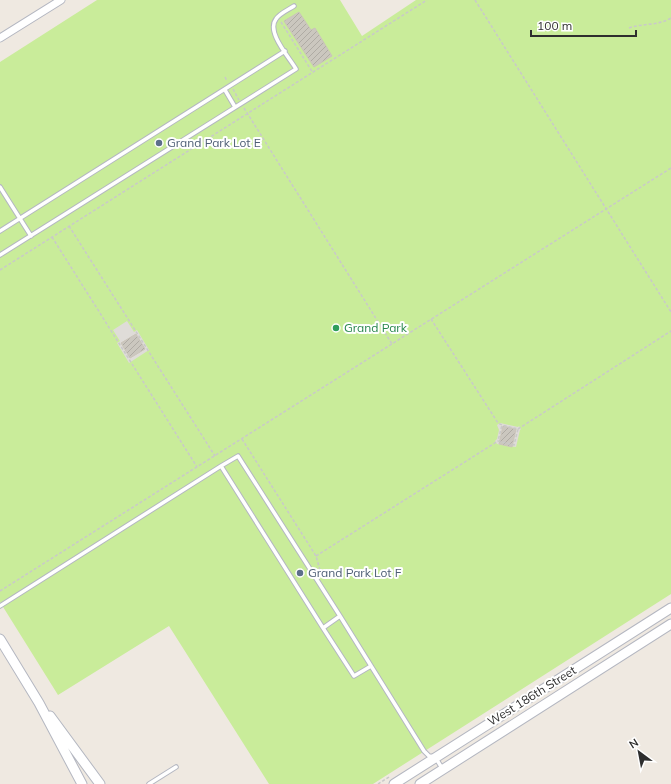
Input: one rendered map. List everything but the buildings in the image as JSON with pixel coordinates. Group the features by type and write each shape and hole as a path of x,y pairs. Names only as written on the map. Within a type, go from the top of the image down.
{"street":[{"path":"0,38 61,0"},
{"name":"West 186th Street","path":"394,784 671,608"},
{"name":"West 186th Street","path":"420,784 671,624"},
{"path":"0,639 39,703 82,784"},
{"path":"39,703 64,734 100,784"}],"lane":[{"path":"0,255 296,68 277,40 273,28 273,24 278,17 294,6"},
{"path":"0,231 285,51"},
{"path":"225,90 235,107"},
{"path":"0,186 31,236"},
{"path":"0,606 238,456 427,754 435,758 443,769"},
{"path":"221,466 354,676 371,666"},
{"path":"323,628 340,616"},
{"path":"149,784 176,767"}],"path":[{"path":"0,270 427,0"},
{"path":"475,0 671,312"},
{"path":"278,17 313,73"},
{"path":"629,28 662,23 671,18"},
{"path":"225,77 392,344"},
{"path":"0,591 671,168"},
{"path":"69,226 215,456"},
{"path":"52,237 197,467"},
{"path":"431,319 498,422 502,425 518,429"},
{"path":"498,441 514,445 518,429 671,332"},
{"path":"316,556 498,441 502,425"},
{"path":"242,439 316,556 323,582"}],"green space":[{"name":"Grand Park","path":"97,0 340,0 362,36 416,0 671,0 671,594 373,784 269,784 169,626 58,695 0,602 0,62"}],"shaded area":[{"path":"127,321 134,332 137,330 149,350 129,363 117,343 120,341 113,330"},
{"path":"500,423 519,426 521,429 516,447 497,444 495,441 499,430 497,425"}],"place":[{"name":"Grand Park Lot E","path":"159,143"},
{"name":"Grand Park","path":"336,328"},
{"name":"Grand Park Lot F","path":"300,573"}]}
